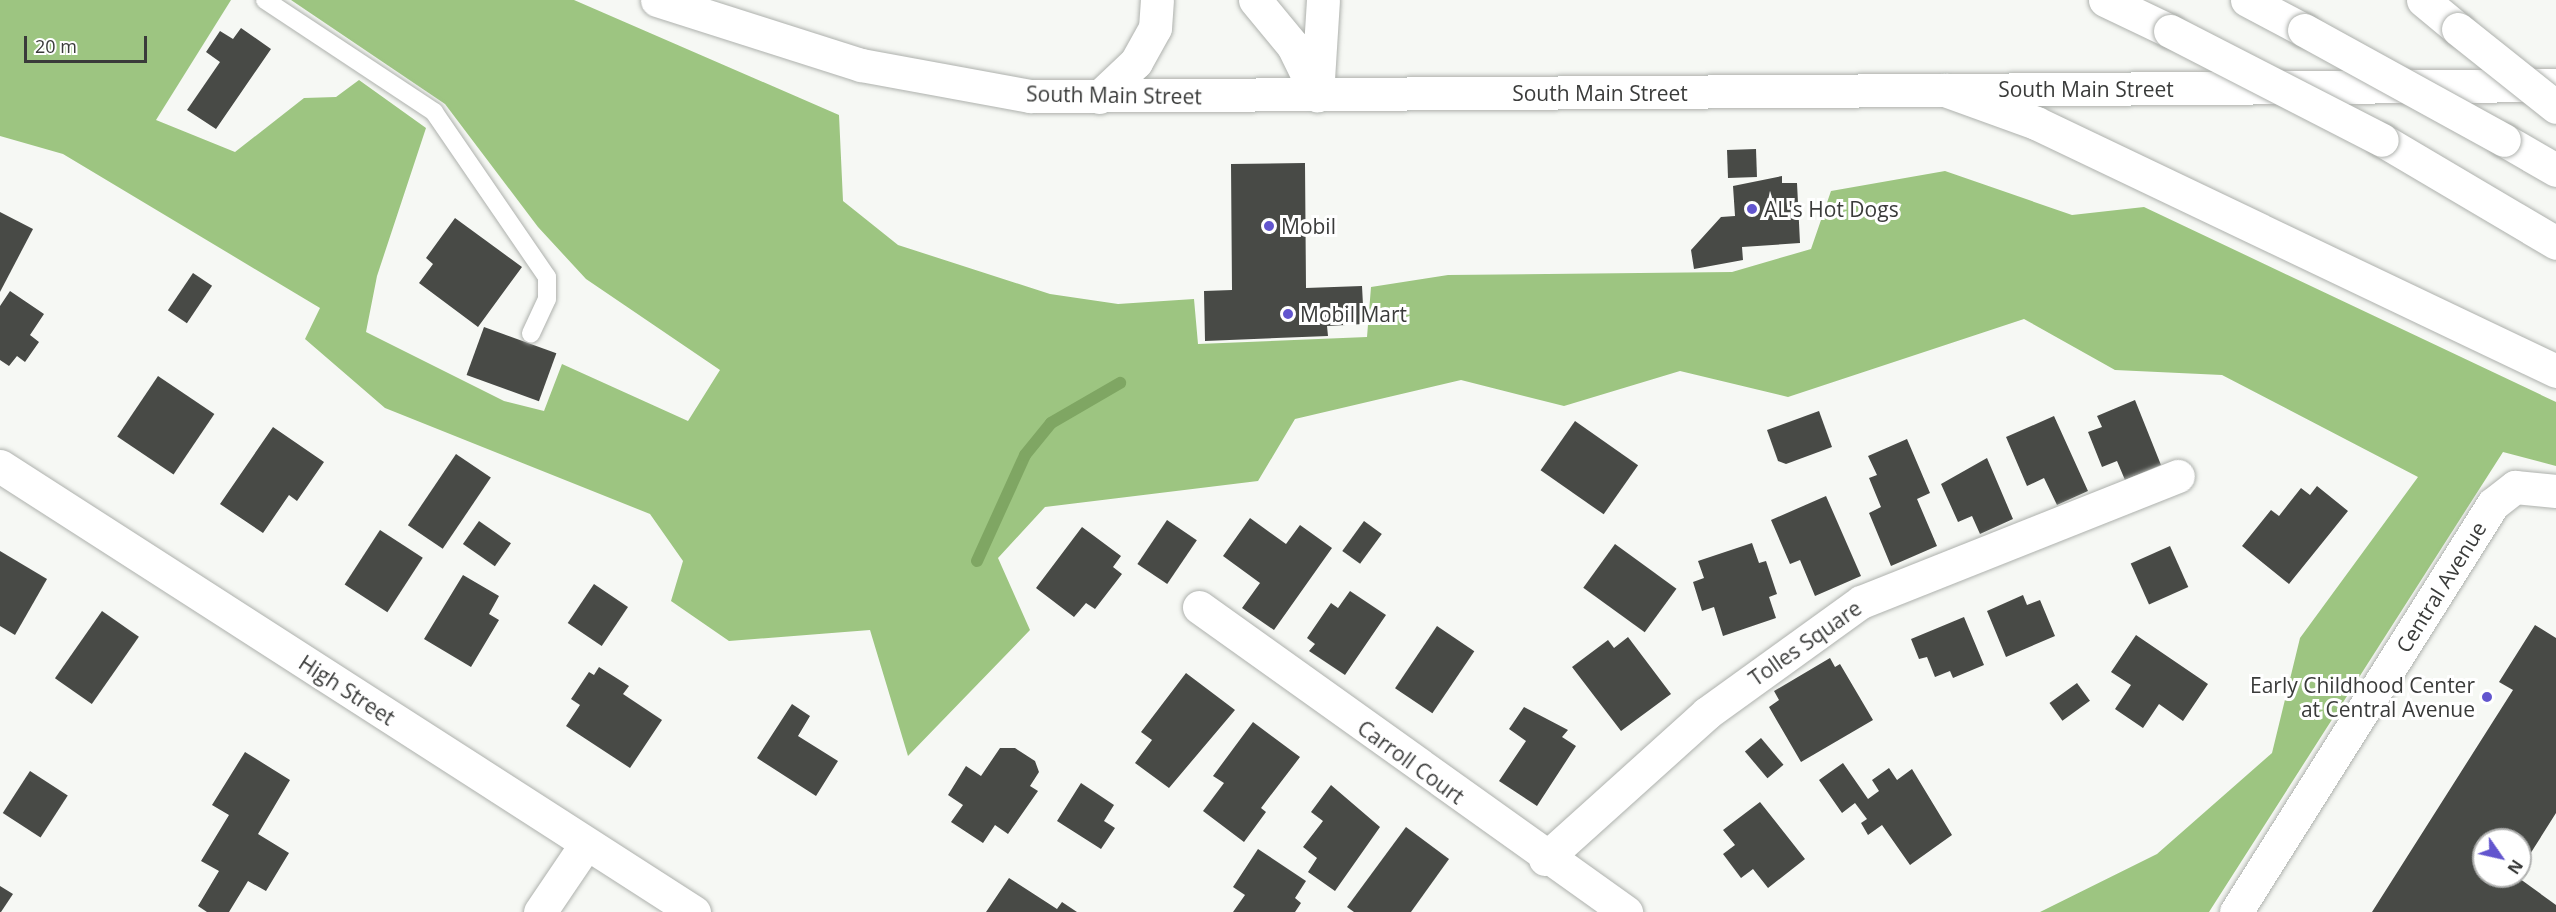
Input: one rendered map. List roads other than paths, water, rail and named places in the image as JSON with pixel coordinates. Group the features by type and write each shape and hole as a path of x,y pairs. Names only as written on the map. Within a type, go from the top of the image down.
{"main road":[{"name":"South Main Street","path":"657,0 861,65 1030,96 2556,85"},
{"path":"1099,97 1136,62 1155,28 1157,0"},
{"path":"1255,0 1293,46 1317,95"},
{"path":"1317,95 1323,0"},
{"path":"2105,0 2382,140 2556,243"},
{"path":"2247,0 2556,170"},
{"path":"2423,0 2556,107"},
{"path":"1945,90 2046,127 2556,371"},
{"name":"High Street","path":"0,466 694,912"},
{"name":"Tolles Square","path":"1545,859 1707,713 1861,602 2178,476"},
{"name":"Central Avenue","path":"2236,912 2493,504 2515,487 2556,491"},
{"name":"Carroll Court","path":"1199,607 1545,859 1626,912"},
{"path":"540,912 586,844"}],"lane":[{"path":"265,0 434,112 547,277 547,299 531,334"}],"waterway":[{"path":"977,561 1025,455 1051,423 1120,383"}],"place":[{"name":"AL's Hot Dogs","path":"1752,209"},
{"name":"Mobil","path":"1269,226"},
{"name":"Mobil Mart","path":"1288,314"},
{"name":"Early Childhood Center at Central Avenue","path":"2487,697"}]}
